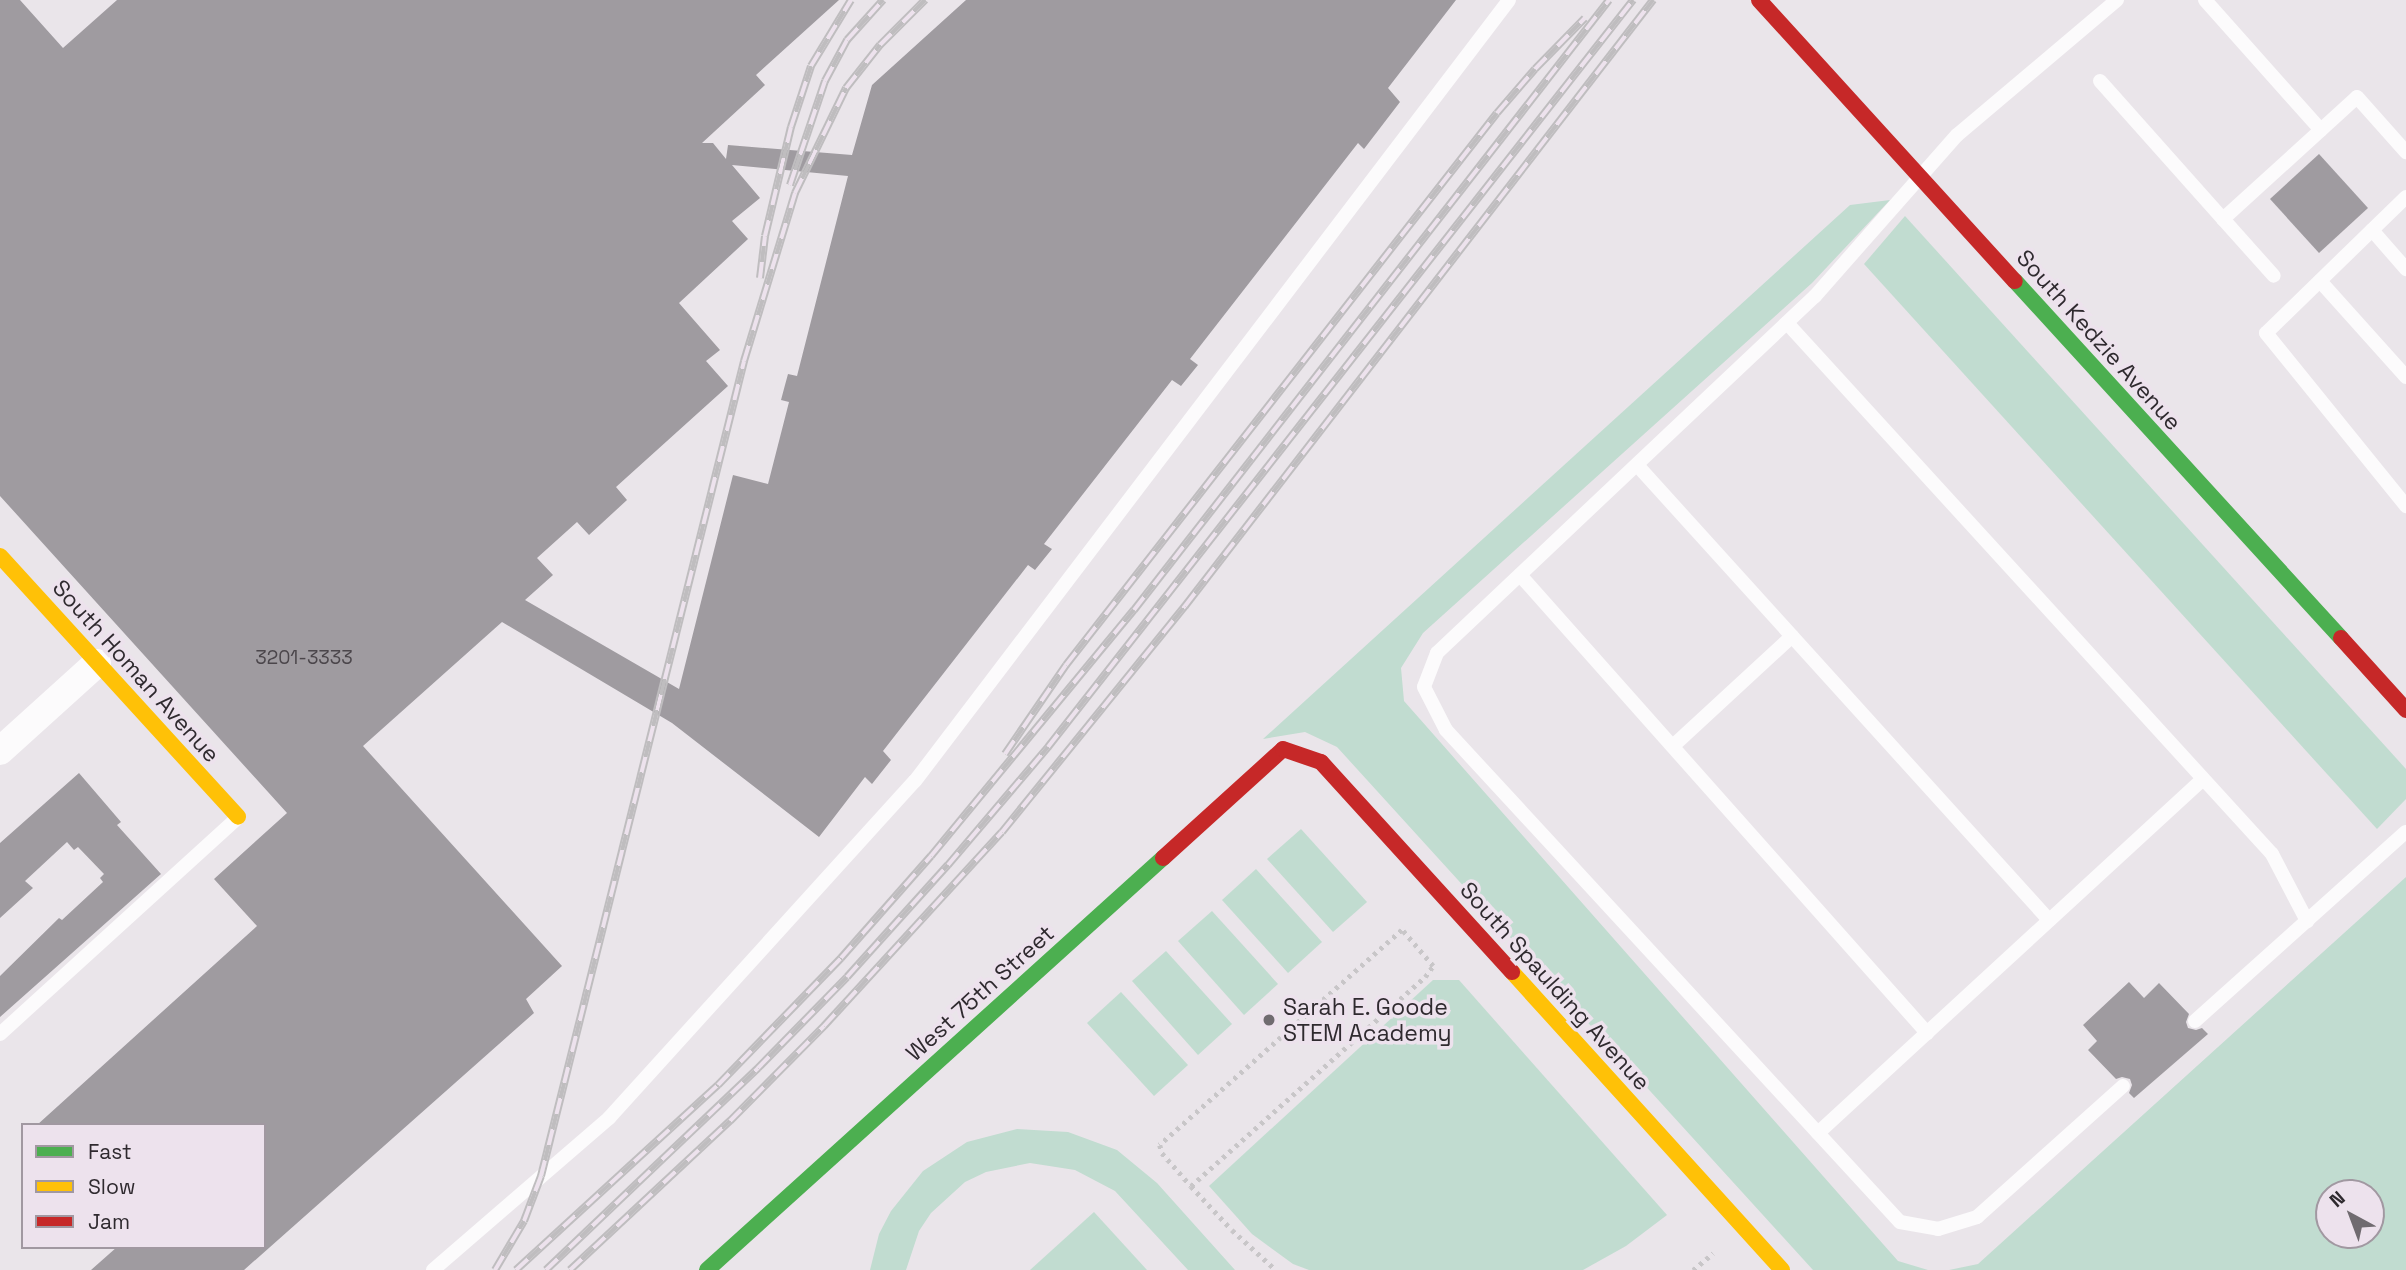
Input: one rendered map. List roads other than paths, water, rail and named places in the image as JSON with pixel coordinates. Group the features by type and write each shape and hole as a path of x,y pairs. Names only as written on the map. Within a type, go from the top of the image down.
{"street":[{"name":"South Kedzie Avenue","path":"1759,0 2406,710"},
{"name":"South Homan Avenue","path":"0,556 238,817"},
{"path":"0,751 97,663"},
{"name":"West 75th Street","path":"707,1270 1283,749"},
{"name":"South Spaulding Avenue","path":"1283,749 1321,762 1782,1270"}],"lane":[{"path":"433,1270 609,1118 915,781 1509,0"},
{"path":"2117,0 1957,135 1815,296 1437,653 1424,687 1446,730 1900,1222 1938,1229 1976,1217 2123,1086"},
{"path":"2206,0 2321,130"},
{"path":"2100,81 2274,276"},
{"path":"2224,219 2357,97 2406,152"},
{"path":"2406,197 2266,333 2406,506"},
{"path":"2372,230 2406,269"},
{"path":"2320,281 2406,377"},
{"path":"1787,323 2272,855 2307,921"},
{"path":"1637,465 2049,920"},
{"path":"1520,575 1927,1033"},
{"path":"1673,746 1792,636"},
{"path":"1818,1133 2203,779"},
{"path":"0,1034 238,817"},
{"path":"2195,1021 2406,832"}],"railway":[{"path":"760,278 765,236 791,127 811,66 851,0"},
{"path":"790,185 825,81 847,40 883,0"},
{"path":"495,1270 524,1221 541,1176 744,361 795,193 846,88 880,45 925,0"},
{"path":"516,1270 718,1085 841,958 931,856 1134,610 1609,0"},
{"path":"546,1270 758,1068 847,977 948,865 1048,747 1633,0"},
{"path":"570,1270 730,1121 824,1026 1002,832 1185,606 1653,0"},
{"path":"1005,754 1066,665 1497,113 1585,18"}],"place":[{"name":"Sarah E. Goode STEM Academy","path":"1269,1020"}]}
